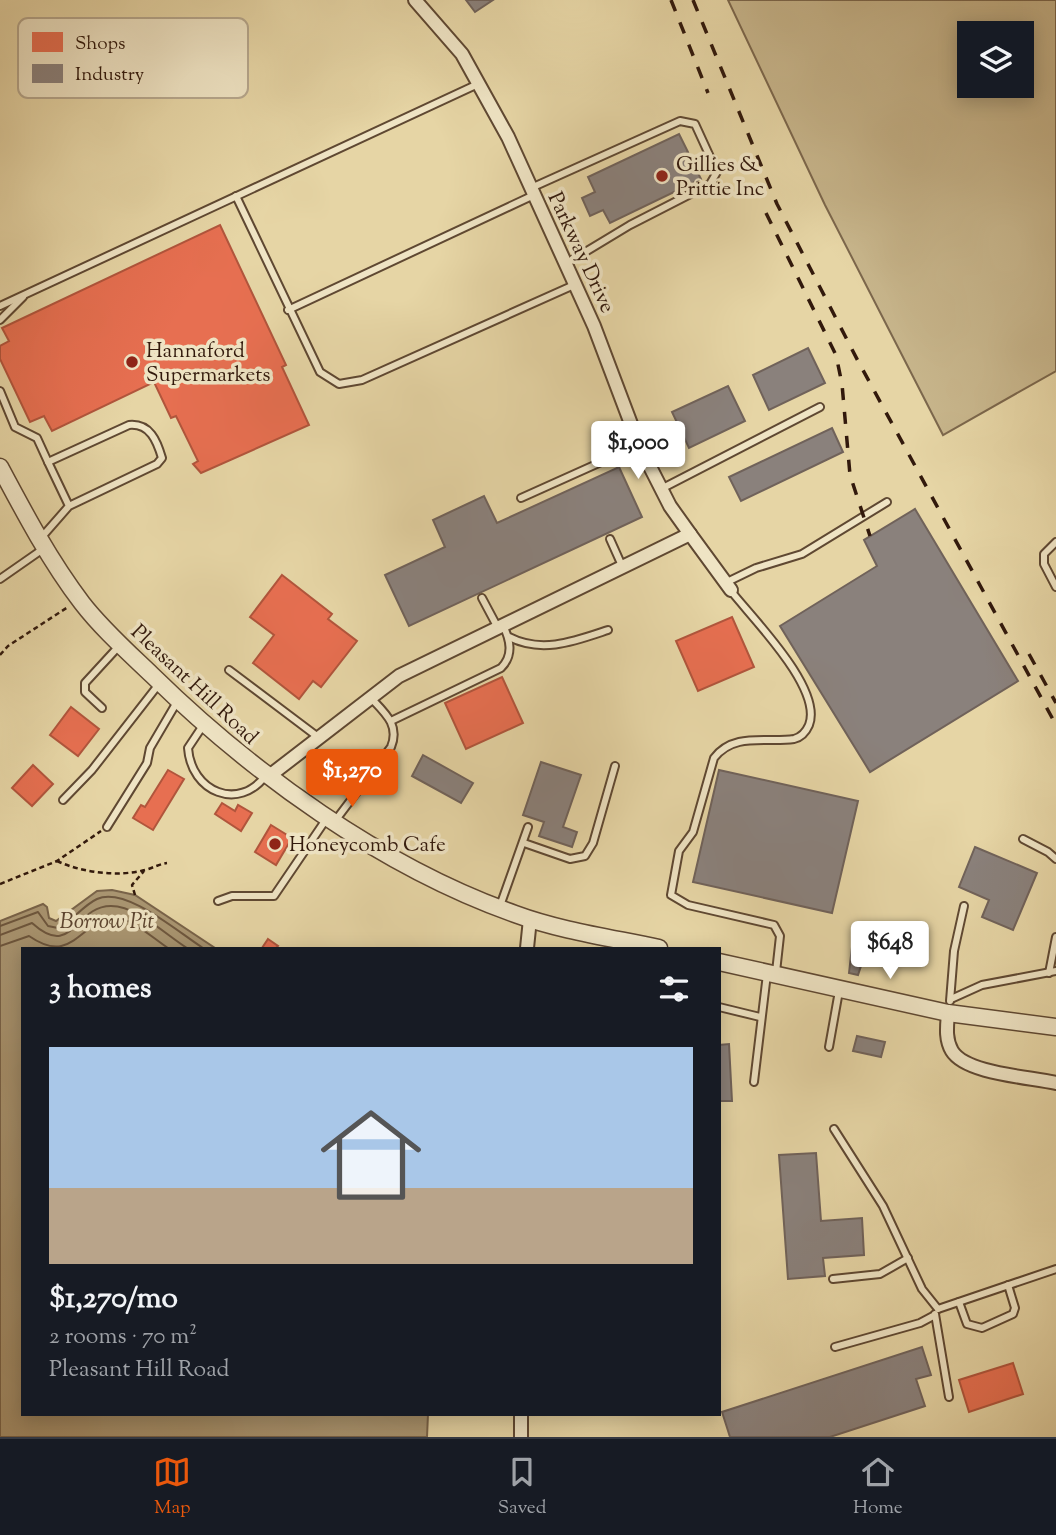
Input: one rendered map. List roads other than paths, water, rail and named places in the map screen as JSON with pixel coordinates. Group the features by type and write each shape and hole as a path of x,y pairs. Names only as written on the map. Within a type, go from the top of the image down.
{"street":[{"name":"Parkway Drive","path":"415,0 456,47 480,83 567,263 606,355 639,445 661,489 728,587"},
{"name":"Pleasant Hill Road","path":"0,467 42,544 82,603 178,700 267,776 332,818 457,890 530,919 655,947"},
{"path":"267,776 399,677 503,630 690,534"},
{"path":"527,947 530,919"},
{"path":"721,962 840,989 949,1006 1056,1027"},
{"path":"949,1006 948,1040 957,1057 989,1070 1056,1083"},
{"path":"521,1416 521,1437"}],"lane":[{"path":"0,306 480,83"},
{"path":"288,310 680,121 695,124 717,173 710,184 630,225 567,263"},
{"path":"236,195 288,310 320,372 339,384 349,383 576,285"},
{"path":"0,320 26,294"},
{"path":"0,391 15,427 37,438 69,506"},
{"path":"661,489 820,407"},
{"path":"0,579 42,544 69,506 157,464 162,458 158,443 142,426 129,425 48,462"},
{"path":"521,498 639,445"},
{"path":"754,1082 760,1017 780,936 774,926 688,905 671,895 679,851 693,832 714,758 720,749 744,740 797,738 806,732 813,713 801,677 728,587 756,568 802,554 887,502"},
{"path":"610,539 623,568"},
{"path":"1056,542 1044,554 1044,564 1056,587"},
{"path":"391,721 497,671 508,658 503,630 482,598"},
{"path":"503,630 545,646 573,642 608,630"},
{"path":"102,708 85,692 85,683 120,644"},
{"path":"229,670 318,737"},
{"path":"62,800 92,770 160,683"},
{"path":"218,901 225,897 274,896 332,818 391,747 395,731 391,721 370,697"},
{"path":"107,827 147,763 150,748 178,700"},
{"path":"204,724 188,748 194,771 202,784 222,793 244,792 256,787 267,776"},
{"path":"524,843 570,859 585,856 593,843 615,766"},
{"path":"500,908 528,827"},
{"path":"1023,839 1056,859"},
{"path":"949,1006 954,951 964,906"},
{"path":"949,1006 982,985 1052,972 1056,937"},
{"path":"829,1047 840,989"},
{"path":"721,1007 760,1017"},
{"path":"834,1129 883,1206 922,1289 936,1312 949,1397"},
{"path":"833,1279 880,1274 908,1258"},
{"path":"835,1347 920,1323 959,1302 1056,1269"},
{"path":"959,1302 968,1324 982,1328 1013,1314 1015,1308 1008,1285"}],"water":[{"name":"Borrow Pit","path":"112,890 135,895 213,947 21,947 21,1416 428,1416 427,1437 0,1437 0,921 43,904 47,907 49,918 56,921 97,891"}],"railway":[{"path":"671,0 708,93"},
{"path":"693,0 777,204 858,361 1056,725"},
{"path":"766,213 836,355 842,384 850,475 870,536"},
{"path":"1029,654 1056,703"}],"place":[{"name":"Gillies & Prittie Inc","path":"662,176"},
{"name":"Hannaford Supermarkets","path":"132,362"},
{"name":"Honeycomb Cafe","path":"275,844"}]}
